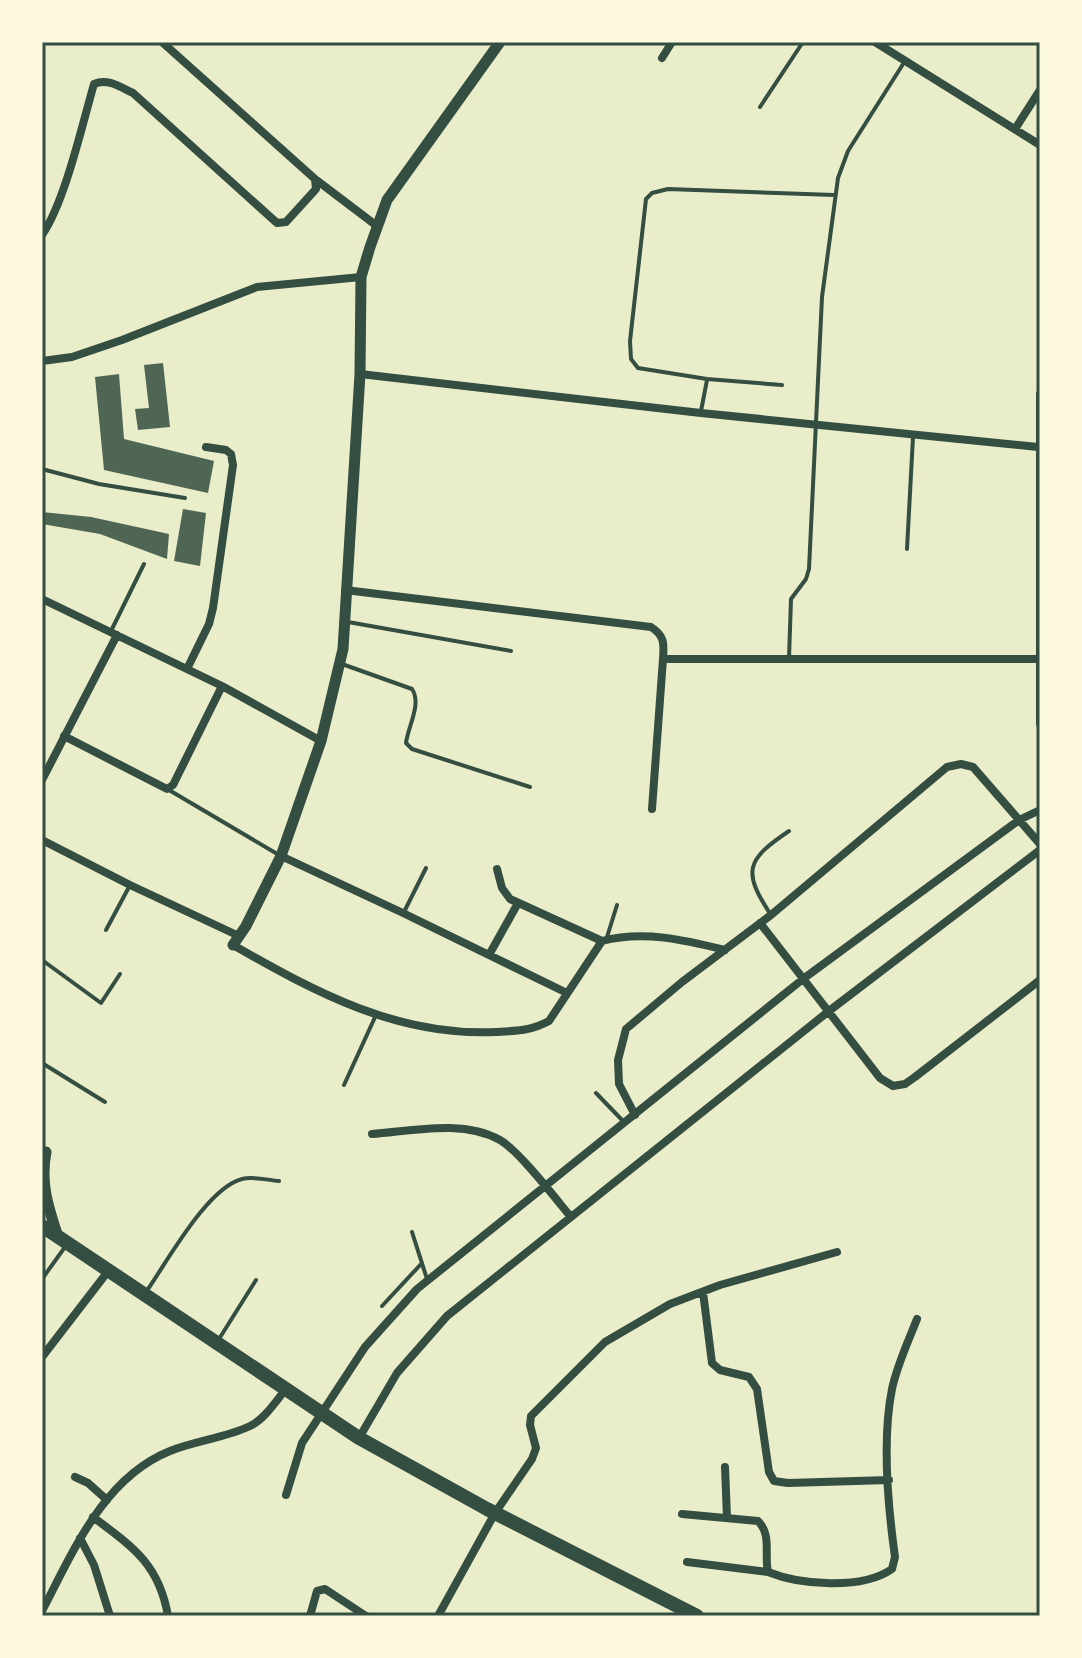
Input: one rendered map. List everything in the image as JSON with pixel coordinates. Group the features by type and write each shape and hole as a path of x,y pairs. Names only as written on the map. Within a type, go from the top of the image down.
{"main road":[{"path":"42,1226 359,1438 495,1513 697,1616"}],"street":[{"path":"162,42 315,179 377,226"},
{"path":"236,940 281,856 321,741 340,663 346,622 345,590 360,374 361,277 387,200 500,42"},
{"path":"662,58 672,42"},
{"path":"875,42 1040,145"},
{"path":"42,235 48,227 67,175 94,84 100,81 133,93 277,223 286,222 316,189 315,179"},
{"path":"1015,129 1040,90"},
{"path":"42,361 72,357 122,340 257,287 361,277"},
{"path":"360,374 1038,447"},
{"path":"1040,394 1040,724"},
{"path":"187,669 209,624 213,608 233,465 231,454 226,450 206,447"},
{"path":"345,590 651,627 659,632 664,641 652,809"},
{"path":"42,599 222,686 321,741"},
{"path":"42,780 114,633"},
{"path":"663,659 1040,659"},
{"path":"64,736 167,789 173,785 222,686"},
{"path":"359,1438 397,1373 447,1316 1040,847 973,767 961,764 947,767 771,915 626,1029 618,1060 619,1084 635,1115"},
{"path":"286,1495 302,1443 365,1347 428,1281 803,979 1019,820 1040,810"},
{"path":"42,840 236,940 315,992 376,1015 430,1030 477,1033 535,1029 549,1021 604,940"},
{"path":"281,856 567,993"},
{"path":"497,869 502,888 510,899 604,940 627,936 678,938 725,950"},
{"path":"489,955 518,903"},
{"path":"760,923 886,1084 898,1086 915,1077 1040,980"},
{"path":"372,1134 451,1128 479,1131 502,1141 571,1217"},
{"path":"42,1153 46,1152 42,1179 44,1195 63,1238"},
{"path":"438,1616 495,1513 532,1459 536,1448 531,1416 605,1342 670,1304 792,1263 837,1252"},
{"path":"42,1357 109,1270"},
{"path":"703,1292 712,1363 720,1370 749,1377 757,1389 769,1472 774,1481 889,1480"},
{"path":"687,1562 768,1572 803,1582 846,1582 881,1577 892,1569 895,1557 888,1432 892,1391 917,1319"},
{"path":"42,1611 93,1517 128,1477 167,1452 252,1425 286,1389"},
{"path":"725,1467 727,1518"},
{"path":"75,1477 88,1483 107,1500"},
{"path":"682,1514 758,1521 765,1528 768,1572"},
{"path":"93,1517 136,1549 153,1571 165,1596 168,1616"},
{"path":"80,1538 94,1565 110,1616"},
{"path":"310,1616 317,1591 325,1589 366,1616"}],"lane":[{"path":"760,107 803,42"},
{"path":"789,660 791,599 806,579 809,569 822,297 838,178 848,151 905,61"},
{"path":"782,385 707,379 638,368 631,359 630,341 646,199 652,193 668,189 835,195"},
{"path":"701,413 707,379"},
{"path":"907,549 913,434"},
{"path":"42,469 99,484 185,498"},
{"path":"114,633 144,564"},
{"path":"346,622 511,651"},
{"path":"340,663 412,689 416,703 406,743 412,749 530,787"},
{"path":"167,789 281,856"},
{"path":"771,915 752,880 753,867 768,845 789,831"},
{"path":"403,913 426,868"},
{"path":"106,930 130,885"},
{"path":"604,940 617,905"},
{"path":"42,960 101,1003 120,974"},
{"path":"344,1085 376,1015"},
{"path":"42,1063 105,1102"},
{"path":"596,1093 625,1123"},
{"path":"145,1294 208,1201 232,1183 245,1178 279,1181"},
{"path":"412,1232 428,1281"},
{"path":"42,1279 63,1238"},
{"path":"382,1306 422,1263"},
{"path":"217,1342 256,1280"}],"building":[{"path":"163,363 170,427 138,430 135,409 149,408 144,365"},
{"path":"119,374 124,439 214,461 208,493 104,470 95,377"},
{"path":"183,509 206,513 200,566 174,561"},
{"path":"42,512 91,517 169,534 167,559 100,534 42,524"}]}
